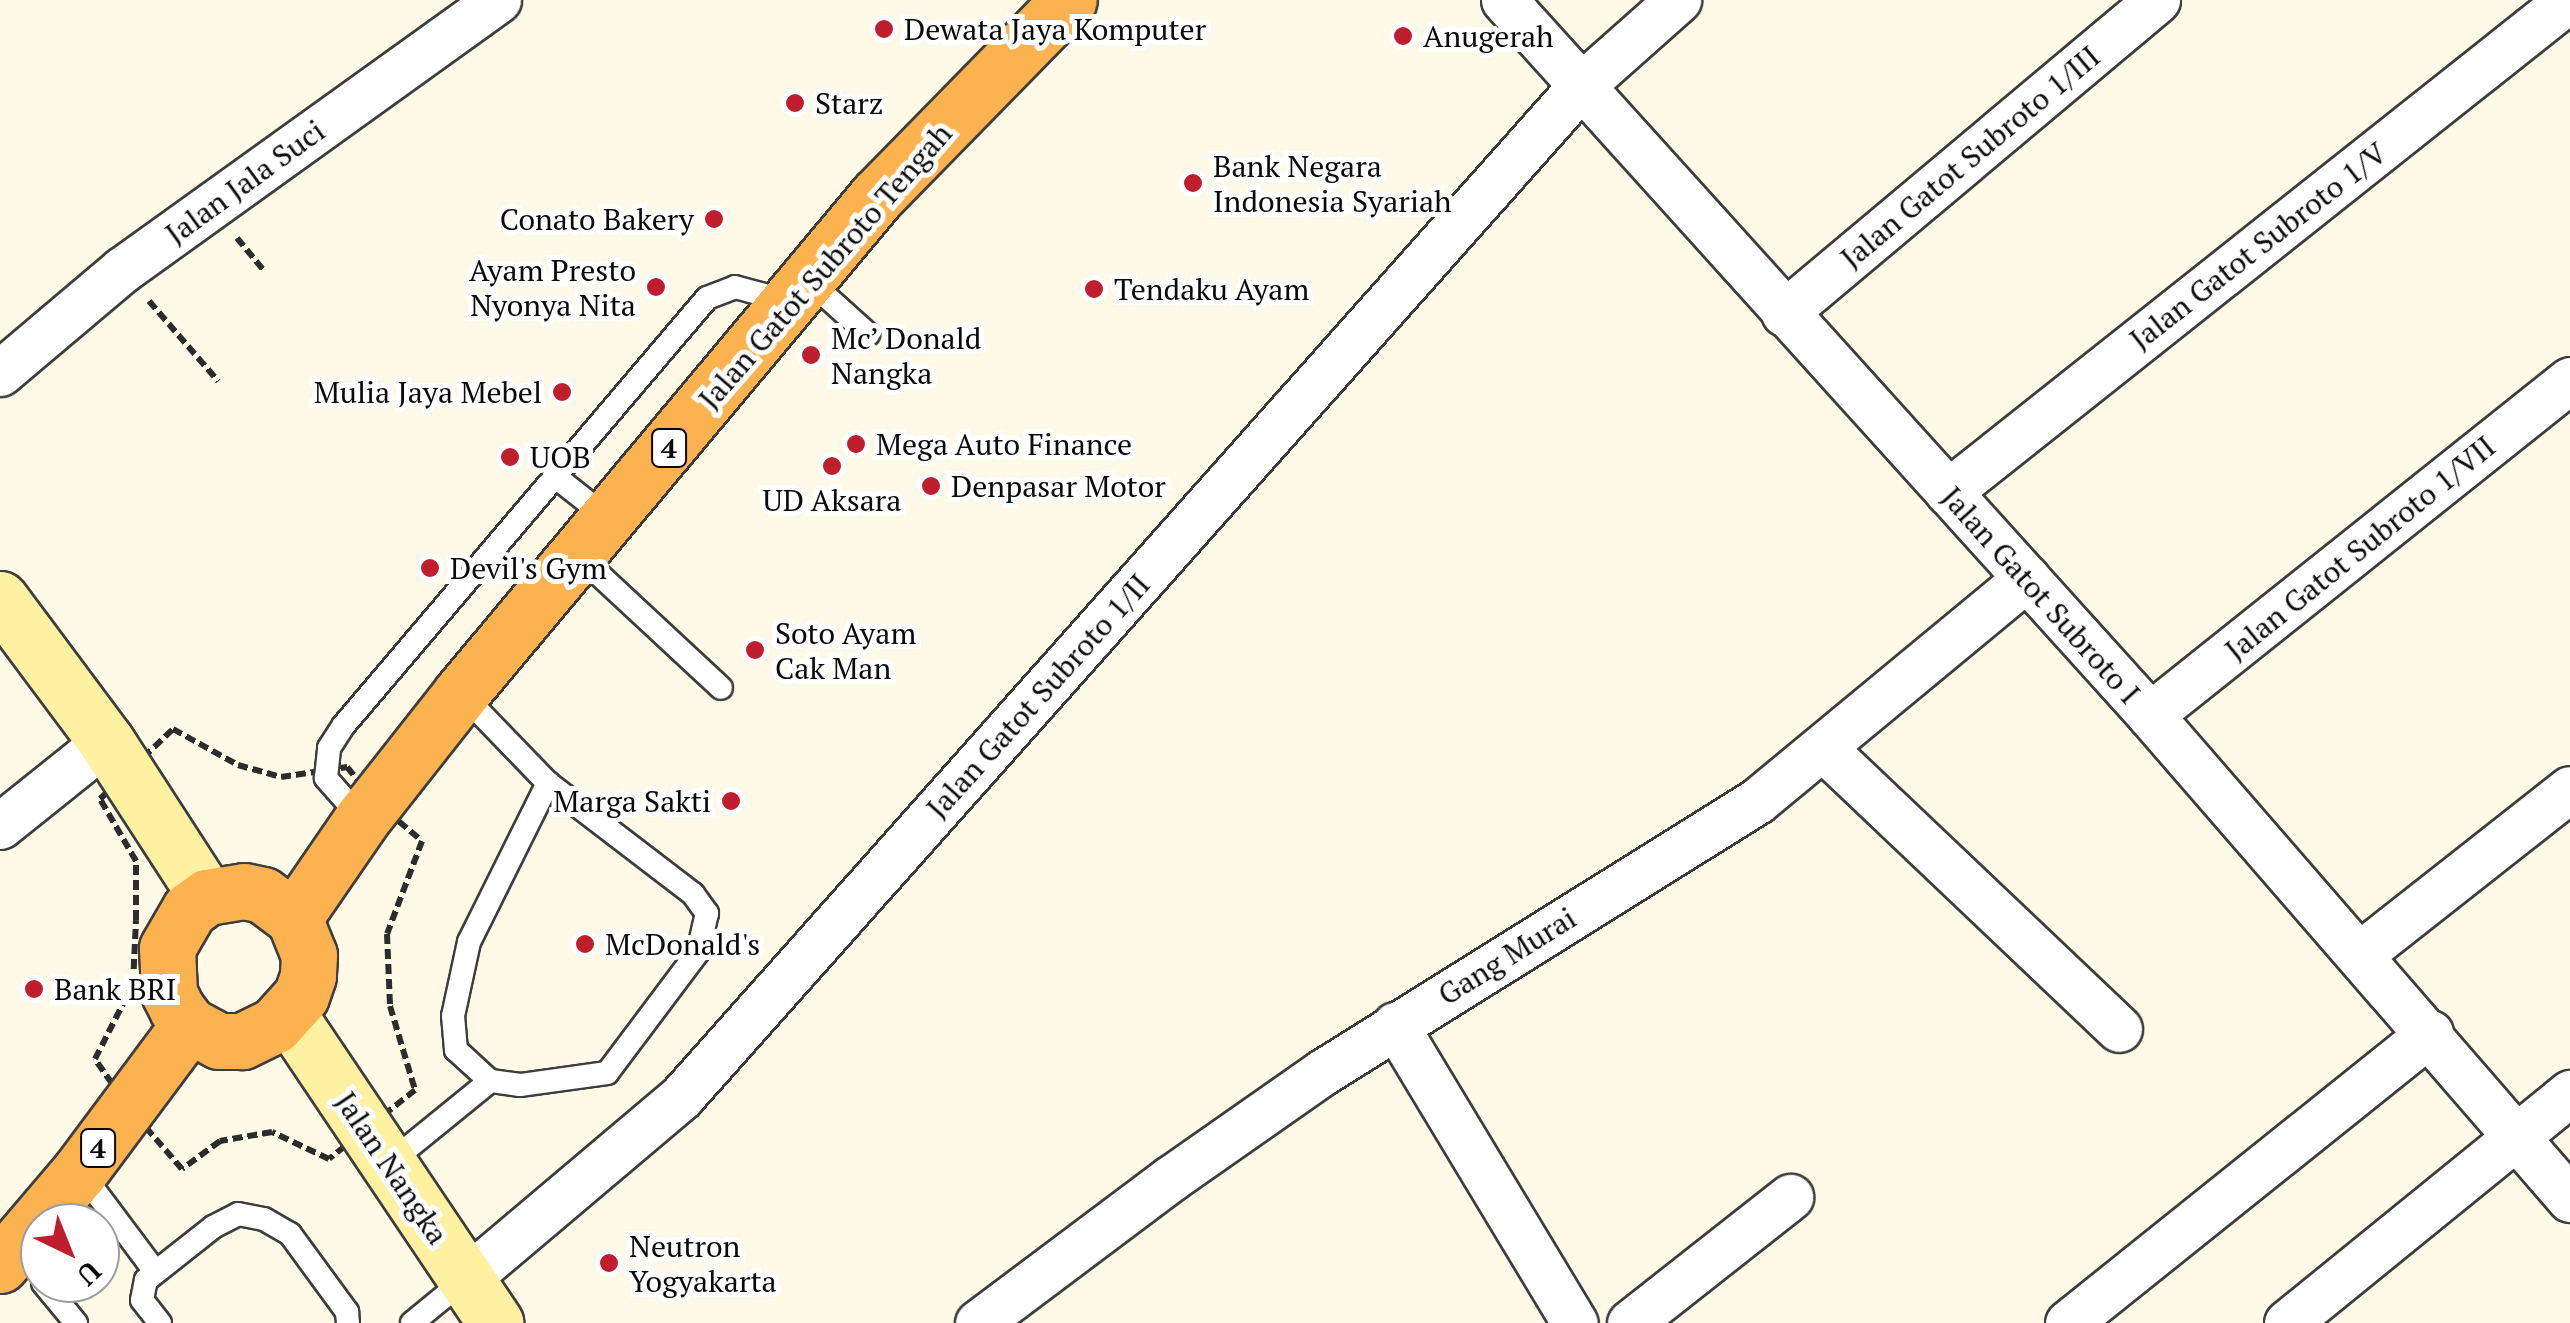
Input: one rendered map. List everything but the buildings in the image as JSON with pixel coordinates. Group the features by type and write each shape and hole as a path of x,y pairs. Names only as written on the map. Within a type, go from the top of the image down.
{"highway":[{"name":"Jalan Gatot Subroto Tengah","path":"294,918 362,819 461,693 877,196 1069,0"},
{"path":"244,891 263,895 294,918 309,954 306,988 288,1014 258,1036 242,1041 219,1041 189,1025 169,994 167,948 189,910 207,897 244,891"},
{"name":"4","path":"62,1203 80,1171 189,1025"}],"main road":[{"path":"0,599 106,741 207,897"},
{"name":"Jalan Nangka","path":"288,1014 496,1323"}],"street":[{"name":"Jalan Jala Suci","path":"0,373 122,270 498,0"},
{"name":"Jalan Gatot Subroto I","path":"1504,0 2150,716 2570,1198"},
{"name":"Jalan Gatot Subroto 1/II","path":"467,1278 682,1096 1581,86 1678,0"},
{"name":"Jalan Gatot Subroto 1/III","path":"1784,314 2157,0"},
{"name":"Jalan Gatot Subroto 1/V","path":"1948,492 2568,0"},
{"name":"Jalan Gatot Subroto 1/VII","path":"2150,716 2570,380"},
{"name":"Gang Murai","path":"978,1323 1170,1178 1395,1026 1757,800 2026,578"},
{"path":"0,826 106,741"},
{"path":"1823,748 2119,1029"},
{"path":"2358,955 2570,790"},
{"path":"1395,1026 1575,1323"},
{"path":"2068,1323 2430,1033"},
{"path":"2287,1323 2570,1093"},
{"path":"1630,1323 1790,1197"}],"lane":[{"path":"362,819 326,778 328,748 707,298 735,288 799,291 868,334"},
{"path":"556,478 594,537 721,688"},
{"path":"461,693 548,783 694,894 707,913 698,952 607,1072 520,1086 490,1081 456,1050 453,1016 468,942 548,783"},
{"path":"387,1165 490,1081"},
{"path":"80,1171 154,1270"},
{"path":"160,1323 141,1296 154,1270 238,1214 264,1219 290,1234 347,1312 348,1323"},
{"path":"412,1323 467,1278"},
{"path":"56,1303 76,1323"}],"path":[{"path":"122,270 218,381"}],"place":[{"name":"Dewata Jaya Komputer","path":"884,29"},
{"name":"Anugerah","path":"1403,36"},
{"name":"Starz","path":"795,103"},
{"name":"Bank Negara Indonesia Syariah","path":"1193,183"},
{"name":"Conato Bakery","path":"714,219"},
{"name":"Ayam Presto Nyonya Nita","path":"656,287"},
{"name":"Tendaku Ayam","path":"1094,289"},
{"name":"Mc’ Donald Nangka","path":"811,355"},
{"name":"Mulia Jaya Mebel","path":"562,392"},
{"name":"Mega Auto Finance","path":"856,444"},
{"name":"UOB","path":"510,457"},
{"name":"UD Aksara","path":"832,466"},
{"name":"Denpasar Motor","path":"931,486"},
{"name":"Devil's Gym","path":"430,568"},
{"name":"Soto Ayam Cak Man","path":"755,650"},
{"name":"Marga Sakti","path":"731,801"},
{"name":"McDonald's","path":"585,944"},
{"name":"Bank BRI","path":"34,989"},
{"name":"Neutron Yogyakarta","path":"609,1263"}]}
